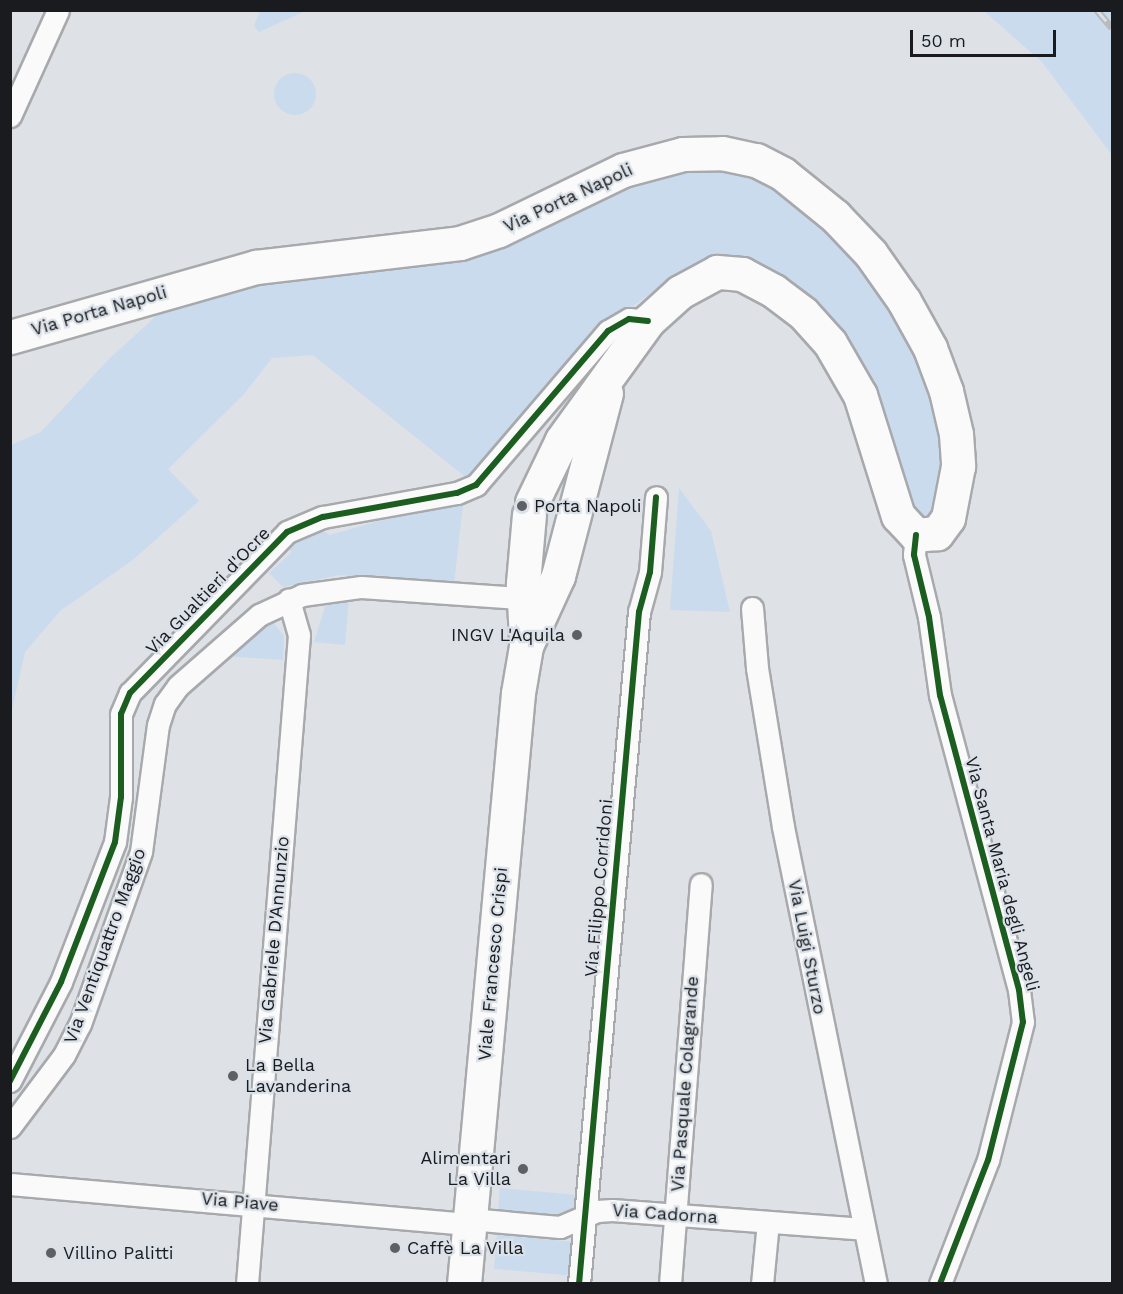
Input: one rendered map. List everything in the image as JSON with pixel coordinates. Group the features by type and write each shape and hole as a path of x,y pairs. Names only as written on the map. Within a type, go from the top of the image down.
{"main road":[{"name":"Via Porta Napoli","path":"10,337 256,267 460,243 499,230 644,163 683,154 738,155 783,174 835,216 891,280 930,348 951,406 958,466 944,527 932,535 916,535"},
{"path":"535,599 530,508 557,447 648,321 680,292 717,272 742,274 789,302 830,343 852,377 896,511 906,528 916,535"},
{"path":"535,599 560,570 600,411 624,355"},
{"name":"Viale Francesco Crispi","path":"464,1284 460,1221 515,720 535,599"}],"street":[{"path":"10,116 58,10"},
{"name":"Via Gualtieri d'Ocre","path":"10,1081 61,982 115,842 121,797 122,714 130,693 287,532 323,517 471,488 485,477 608,331 629,319 648,321"},
{"name":"Via Filippo Corridoni","path":"579,1284 639,612 651,572 656,497"},
{"name":"Via Santa Maria degli Angeli","path":"916,535 914,555 929,617 939,695 1019,990 1023,1022 992,1150 940,1284"},
{"name":"Via Ventiquattro Maggio","path":"10,1127 64,1055 80,1024 141,852 156,731 165,704 183,681 259,615 289,599 331,588 361,587 535,599"},
{"name":"Via Gabriele D'Annunzio","path":"247,1284 298,635 289,599"},
{"name":"Via Luigi Sturzo","path":"752,608 757,668 783,827 876,1284"},
{"name":"Via Pasquale Colagrande","path":"670,1284 700,884"},
{"name":"Via Piave","path":"10,1184 253,1202 460,1221"},
{"name":"Via Cadorna","path":"460,1221 556,1227 612,1210 863,1229"},
{"path":"762,1284 768,1222"}],"shaded area":[{"path":"260,10 305,11 259,32 254,26"},
{"path":"984,11 1112,11 1112,155 1042,62"},
{"path":"295,73 303,74 310,79 315,86 315,102 310,109 303,114 295,115 287,114 280,109 275,102 274,94 275,86 280,79 287,74"},
{"path":"686,166 740,170 787,194 842,243 895,314 928,378 944,447 940,501 929,520 915,515 855,365 706,263 678,273 591,337 468,479 313,355 272,358 244,394 168,469 199,501 134,559 60,611 25,652 11,714 11,445 41,432 109,359 165,308 251,285 349,268"},
{"path":"679,488 711,531 730,612 670,610"},
{"path":"463,504 454,584 339,575 283,587 269,573 292,552 287,547 303,533 318,528 330,535 410,512"},
{"path":"349,598 345,645 314,642 326,604"},
{"path":"274,623 284,636 283,660 225,656 262,626"},
{"path":"500,1188 577,1195 576,1203 569,1213 561,1215 498,1210"},
{"path":"497,1235 574,1242 571,1276 494,1269"}],"railway":[{"path":"1097,10 1112,28"}],"cycle path":[{"path":"10,1081 61,982 115,842 121,797 121,714 130,693 287,532 323,517 457,493 476,485 608,331 629,319 648,321"},
{"path":"579,1284 639,612 650,572 656,497"},
{"path":"916,535 914,555 929,617 940,695 1019,990 1023,1022 988,1160 940,1284"}],"place":[{"name":"Porta Napoli","path":"522,506"},
{"name":"INGV L'Aquila","path":"577,635"},
{"name":"La Bella Lavanderina","path":"233,1076"},
{"name":"Alimentari La Villa","path":"523,1169"},
{"name":"Caffè La Villa","path":"395,1248"},
{"name":"Villino Palitti","path":"51,1253"}]}
